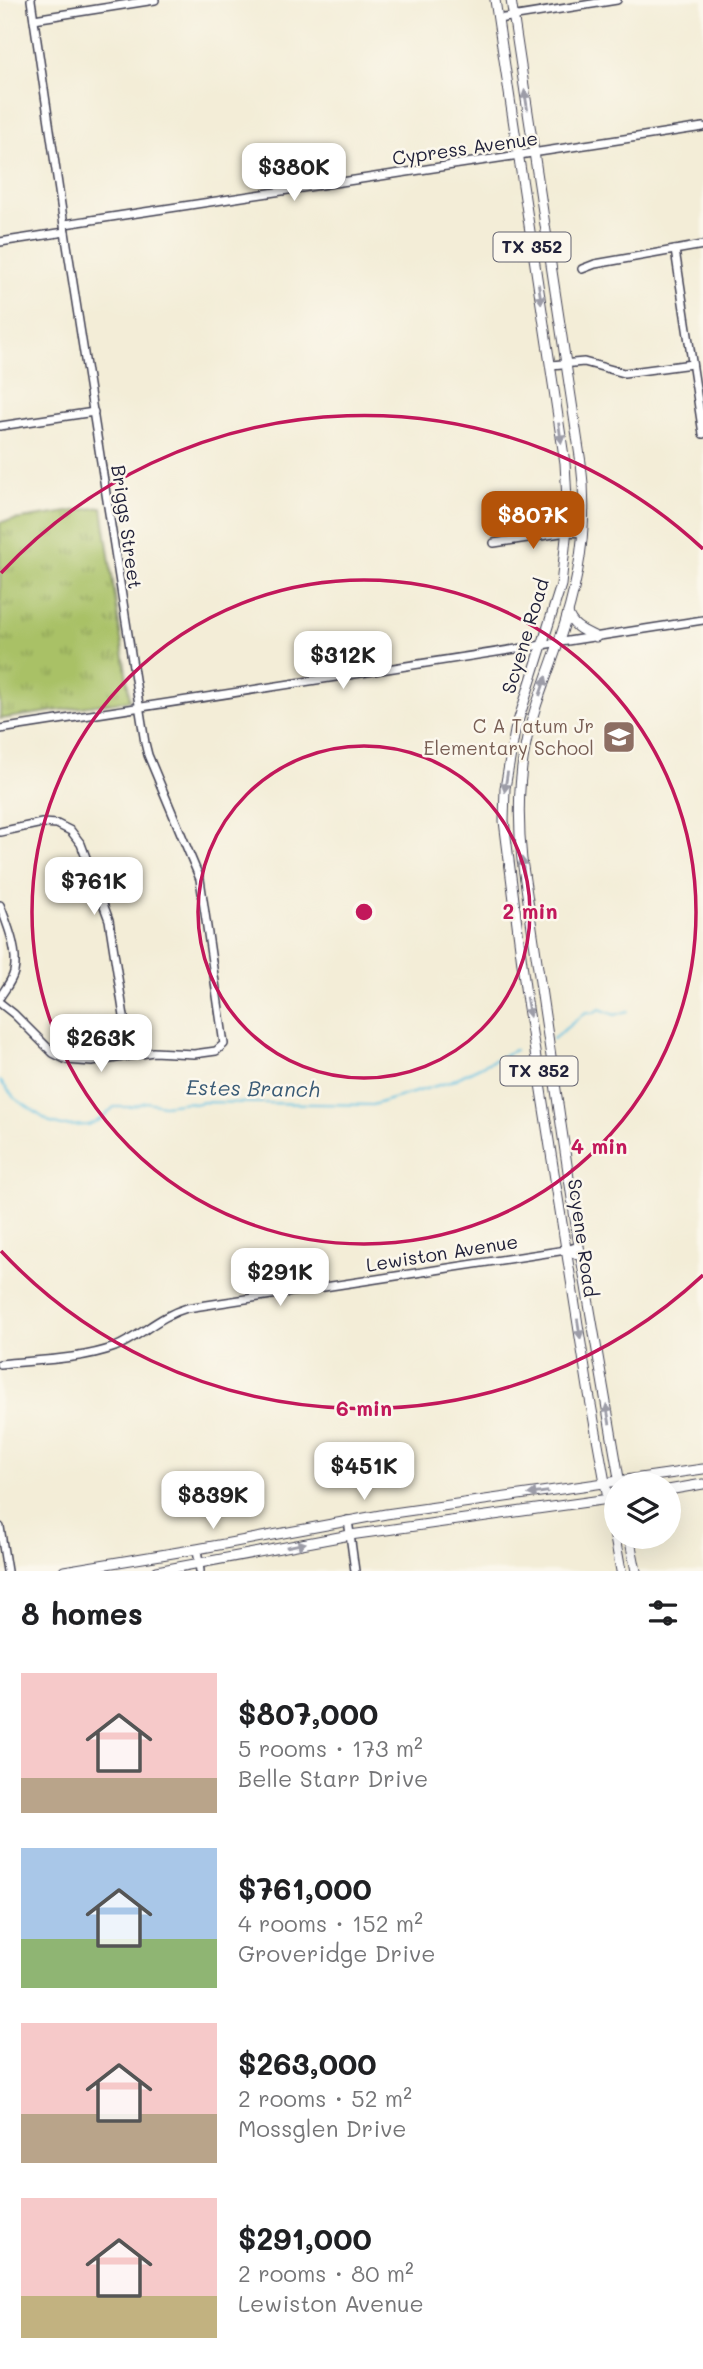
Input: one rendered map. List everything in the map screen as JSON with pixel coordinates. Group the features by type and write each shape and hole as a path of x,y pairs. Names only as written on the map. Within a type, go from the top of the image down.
{"main road":[{"name":"Scyene Road","path":"495,0 568,488 567,532 561,585 515,731 505,788 504,821 526,995 604,1478"},
{"name":"Scyene Road","path":"511,0 582,474 583,533 577,578 568,613 528,733 521,776 519,823 522,860 579,1246 618,1472"},
{"path":"568,613 570,620 579,629 596,636"},
{"path":"681,1473 703,1469"},
{"path":"64,1571 348,1520 604,1484"},
{"path":"681,1487 703,1484"},
{"path":"157,1571 200,1568 349,1535 604,1500"},
{"name":"Scyene Road","path":"618,1549 621,1571"},
{"path":"632,1549 636,1571"}],"street":[{"name":"Briggs Street","path":"31,0 139,707 148,755 200,879 225,1038 221,1048 194,1054 165,1052 130,1055"},
{"path":"34,19 155,0"},
{"path":"498,19 617,0"},
{"name":"Cypress Avenue","path":"0,242 65,228 518,154 534,154 703,127"},
{"path":"582,269 595,264 703,245"},
{"path":"675,250 703,433"},
{"path":"551,365 584,362 624,373 692,364"},
{"path":"0,426 94,412"},
{"path":"494,543 567,532 583,533"},
{"path":"0,729 703,620"},
{"path":"0,832 42,823 57,824 71,831 81,844 109,920 130,1055 92,1062 60,1058 0,1003"},
{"path":"0,905 15,962 12,976 0,997"},
{"name":"Lewiston Avenue","path":"0,1364 100,1351 126,1341 160,1318 187,1308 579,1246"},
{"path":"566,1250 581,1257"},
{"path":"348,1520 355,1571"},
{"path":"0,1527 7,1571"},
{"path":"197,1549 200,1568"}],"green space":[{"path":"102,507 130,700 0,719 0,522"}],"waterway":[{"name":"Estes Branch","path":"553,1039 586,1012 593,1013 600,1009 615,1015 628,1011"},
{"name":"Estes Branch","path":"0,1081 16,1099 51,1123 62,1126 88,1125 101,1119 114,1107 131,1107 146,1102 164,1105 188,1102 372,1105 449,1082 515,1050"}],"place":[{"name":"C A Tatum Jr Elementary School","path":"619,737"}]}
